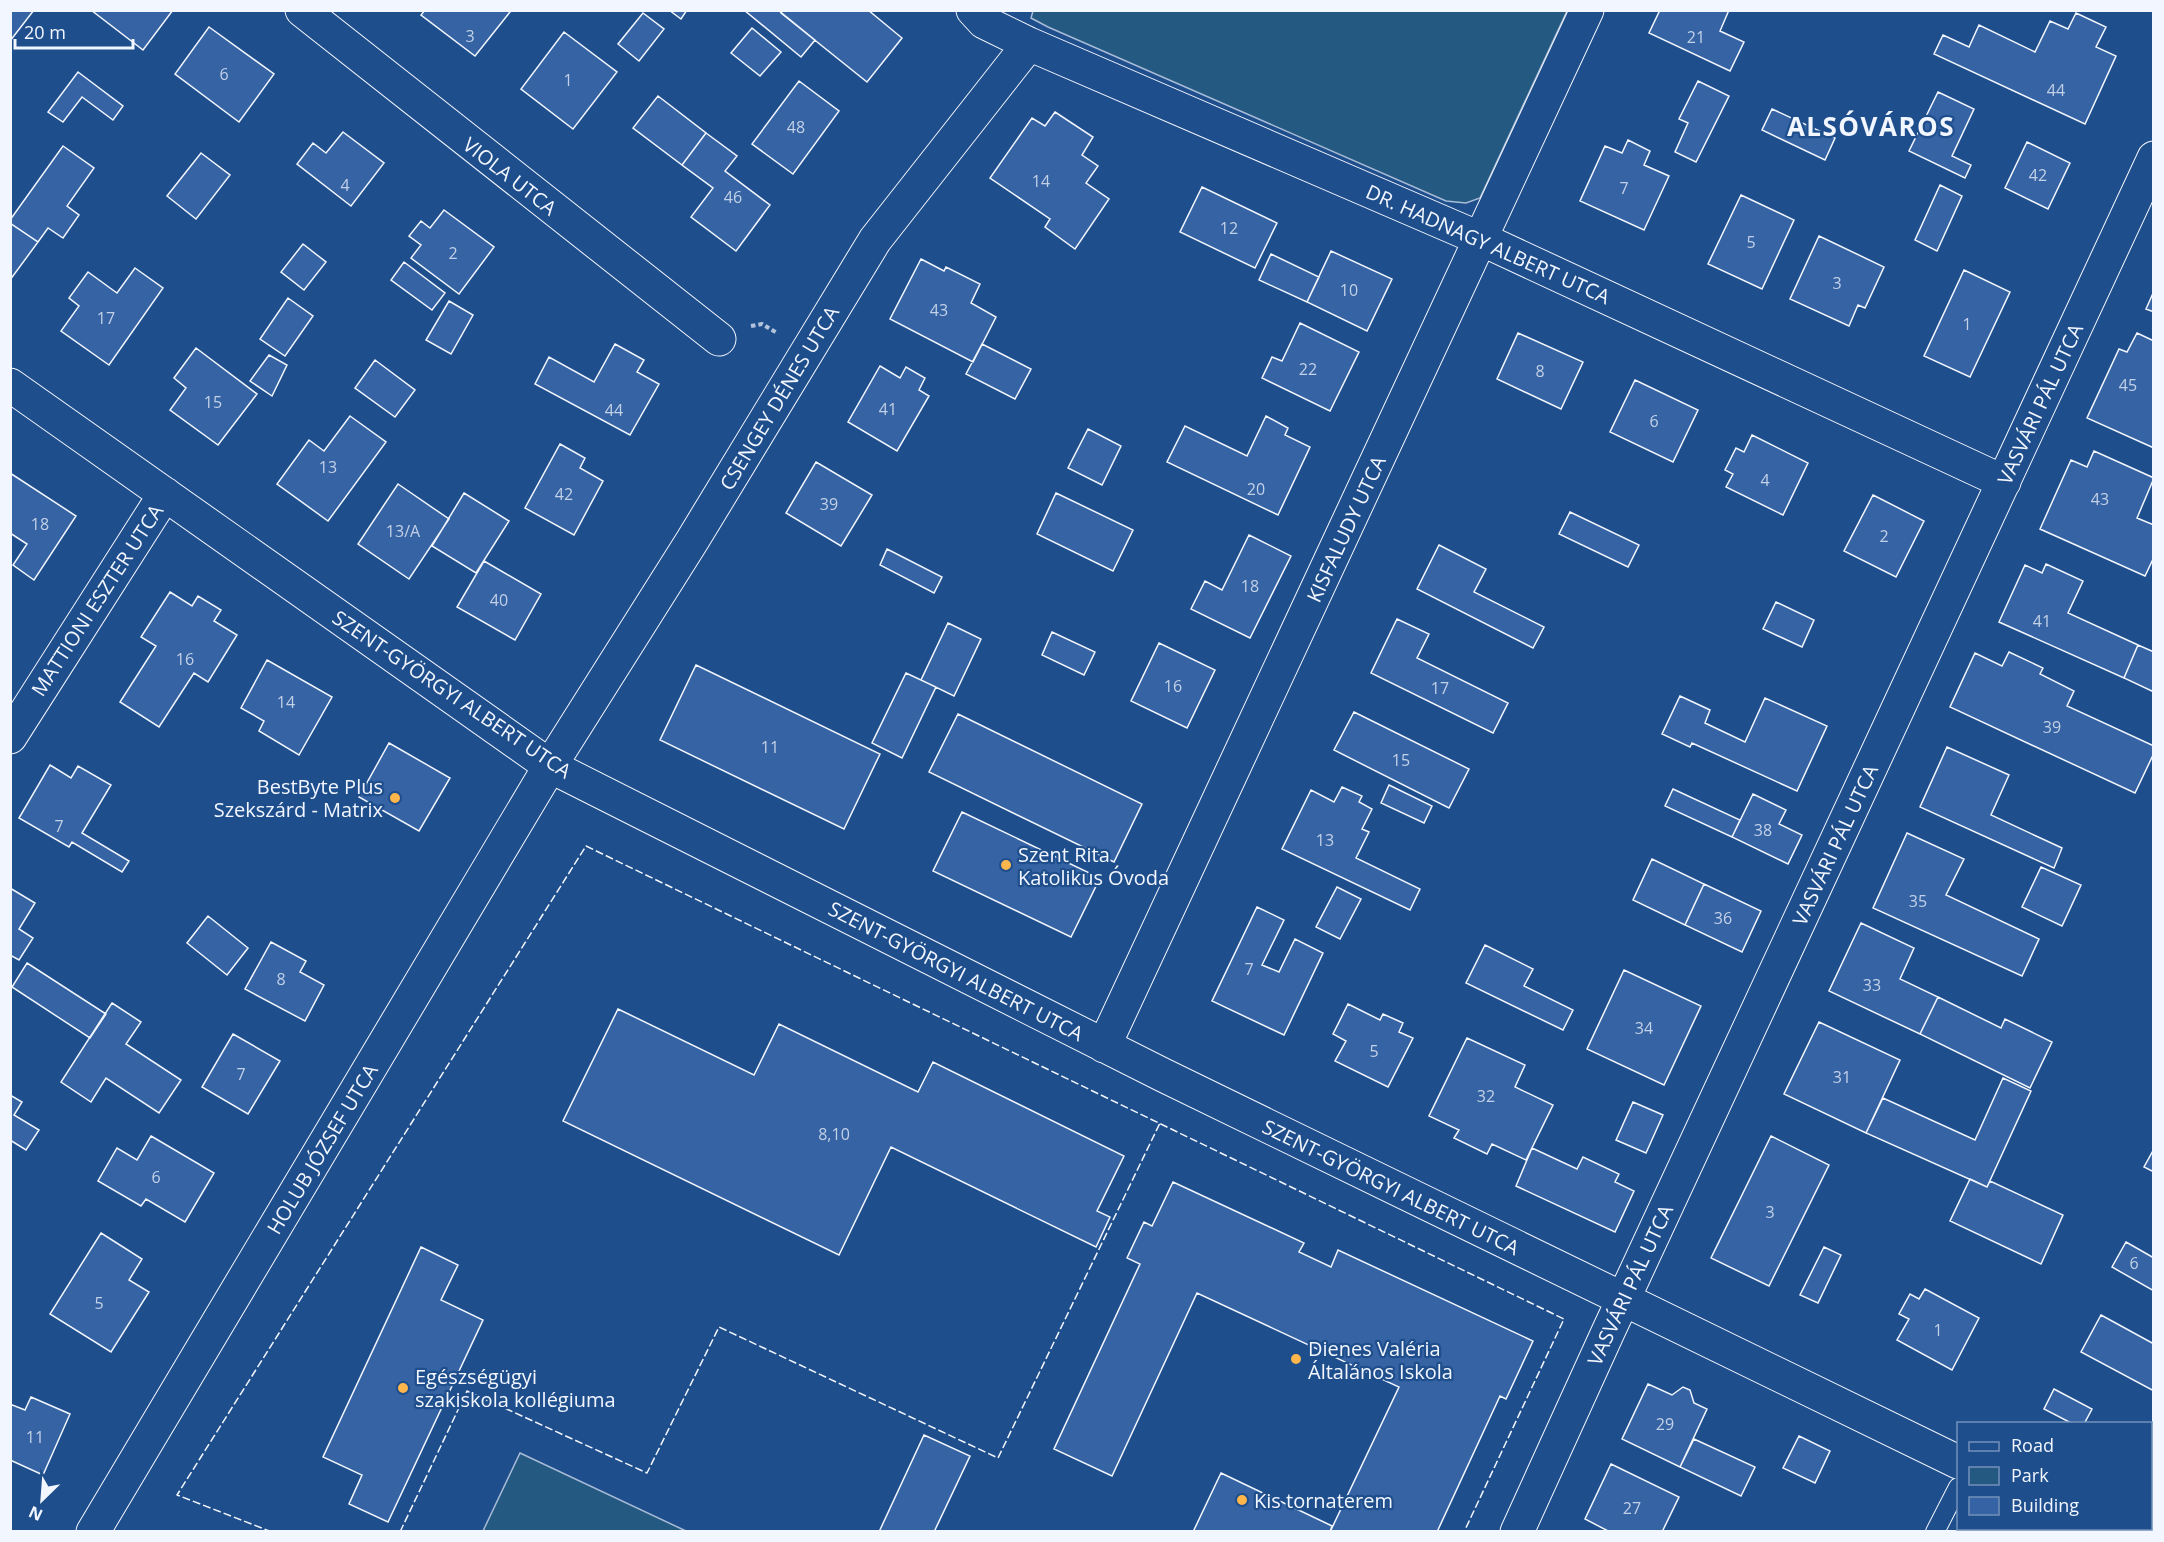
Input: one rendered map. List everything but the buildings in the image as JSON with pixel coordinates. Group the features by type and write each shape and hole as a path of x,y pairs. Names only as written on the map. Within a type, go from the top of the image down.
{"street":[{"name":"VIOLA UTCA","path":"302,10 714,335"},
{"name":"KISFALUDY UTCA","path":"1104,1046 1587,10"},
{"name":"DR. HADNAGY ALBERT UTCA","path":"984,14 1029,44 1481,239 2004,482"},
{"name":"CSENGEY DÉNES UTCA","path":"550,766 875,240 1029,44"},
{"name":"VASVÁRI PÁL UTCA","path":"1517,1532 2154,158"},
{"name":"SZENT-GYÖRGYI ALBERT UTCA","path":"10,385 550,766 1104,1046 1957,1461"},
{"name":"MATTIONI ESZTER UTCA","path":"10,737 165,494"},
{"name":"HOLUB JÓZSEF UTCA","path":"93,1532 550,766"}],"lane":[{"path":"1935,1532 1957,1490"}],"path":[{"path":"714,335 762,324 808,351"}],"green space":[{"path":"1567,10 1480,198 1466,203 1446,201 1048,27 1031,18 1033,11"},
{"path":"520,1453 686,1531 483,1531"}],"fence":[{"path":"272,1532 177,1495 586,846 1564,1319 1464,1532"},
{"path":"400,1532 467,1391 647,1473 719,1327 998,1458 1160,1123"}],"place":[{"name":"BestByte Plus Szekszárd - Matrix","path":"395,798"},
{"name":"Szent Rita Katolikus Óvoda","path":"1006,865"},
{"name":"Dienes Valéria Általános Iskola","path":"1296,1359"},
{"name":"Egészségügyi szakiskola kollégiuma","path":"403,1388"},
{"name":"Kis tornaterem","path":"1242,1500"}],"district":[{"name":"ALSÓVÁROS","path":"1871,126"}]}
